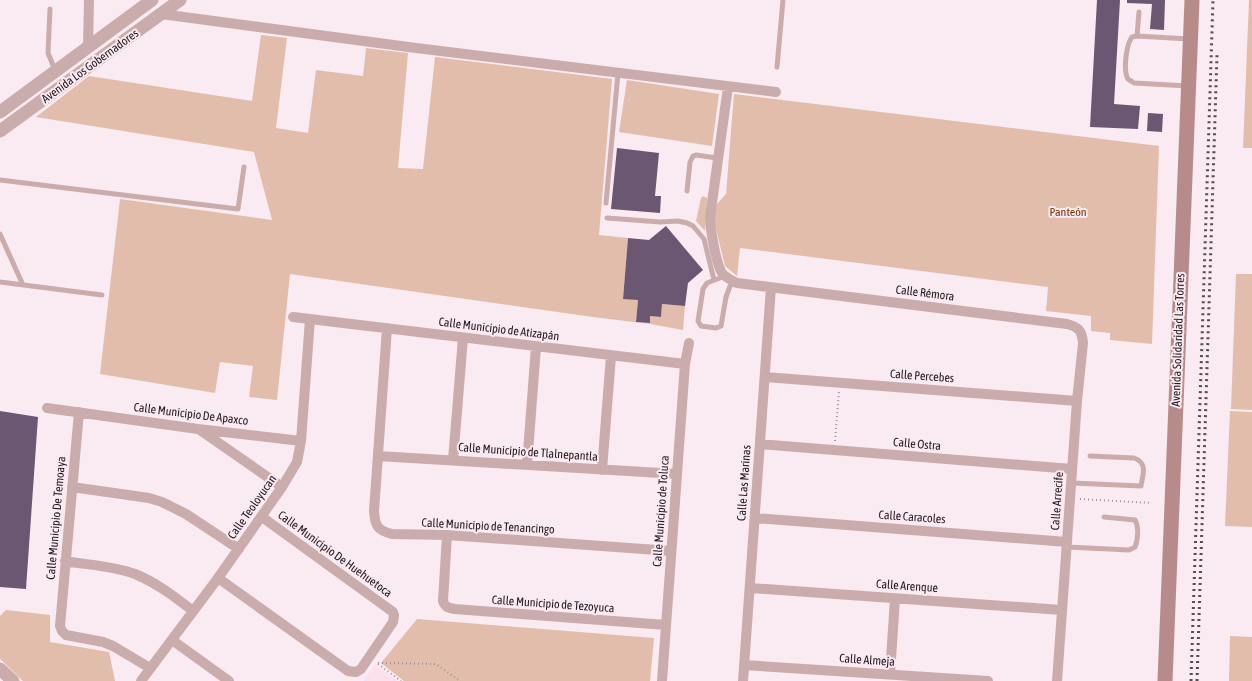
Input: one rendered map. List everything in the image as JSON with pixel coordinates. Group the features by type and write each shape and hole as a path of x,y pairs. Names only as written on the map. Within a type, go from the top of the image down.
{"main road":[{"name":"Avenida Solidaridad Las Torres","path":"1165,681 1192,0"}],"street":[{"path":"88,46 89,0"},
{"name":"Avenida Los Gobernadores","path":"0,112 152,0"},
{"name":"Avenida Los Gobernadores","path":"0,132 180,0"},
{"path":"161,14 776,92"},
{"path":"55,71 66,84"},
{"path":"728,87 717,158 710,223 718,265 728,278"},
{"name":"Calle Rémora","path":"728,278 737,283 1075,326"},
{"name":"Calle Las Marinas","path":"743,681 771,287"},
{"name":"Calle Municipio de Atizapán","path":"293,317 685,364"},
{"name":"Calle Teoloyucan","path":"141,681 262,517 297,462 301,441 310,319"},
{"name":"Calle Arrecife","path":"1057,681 1072,470 1083,343 1083,334 1080,329 1075,326"},
{"path":"378,456 387,328"},
{"path":"453,460 463,338"},
{"name":"Calle Municipio de Toluca","path":"662,681 685,364 689,343"},
{"path":"527,465 536,347"},
{"path":"602,470 611,356"},
{"name":"Calle Percebes","path":"765,377 1078,401"},
{"name":"Calle Municipio De Apaxco","path":"47,408 198,429 301,441"},
{"name":"Calle Municipio De Temoaya","path":"79,412 60,626 66,635 103,642 113,646 150,668"},
{"path":"198,429 282,487"},
{"name":"Calle Ostra","path":"760,444 1072,470"},
{"name":"Calle Municipio de Tlalnepantla","path":"378,456 677,474"},
{"name":"Calle Municipio de Tenancingo","path":"378,456 374,511 377,528 384,532 392,534 447,535 671,551"},
{"path":"72,488 150,498 162,502 186,514 238,549"},
{"name":"Calle Municipio De Huehuetoca","path":"218,578 348,670 353,672 358,671 369,657 393,622 393,612 262,517"},
{"name":"Calle Caracoles","path":"755,518 1067,545"},
{"name":"Calle Municipio de Tezoyuca","path":"447,535 443,601 445,605 454,609 666,625"},
{"path":"65,561 123,570 136,575 165,590 193,611"},
{"name":"Calle Arenque","path":"750,588 1062,610"},
{"path":"890,674 894,599"},
{"path":"172,640 229,681"},
{"name":"Calle Almeja","path":"744,665 988,681"},
{"path":"0,669 13,681"}],"lane":[{"path":"777,66 783,0"},
{"path":"50,9 48,53 55,71"},
{"path":"1137,36 1139,12"},
{"path":"1188,86 1134,83 1129,79 1126,73 1127,47 1132,37 1137,36 1190,39"},
{"path":"606,203 618,72"},
{"path":"687,191 690,162 693,156 696,155 717,158"},
{"path":"0,180 238,210 244,167"},
{"path":"607,218 660,222 687,222 693,226 704,239 714,280"},
{"path":"0,234 23,285"},
{"path":"728,278 721,326 716,328 701,326 698,321 703,288 714,280 728,278"},
{"path":"0,282 102,295"},
{"path":"1072,483 1141,486 1144,467 1140,460 1134,458 1090,456"},
{"path":"1067,545 1129,550 1133,549 1135,547 1137,528 1137,523 1135,520 1104,517"}],"path":[{"path":"835,450 839,382"},
{"path":"1071,498 1152,502"},
{"path":"369,657 401,681"},
{"path":"378,663 436,664 460,681"}],"shaded area":[{"path":"375,665 397,681 364,681"}],"green space":[{"path":"1249,0 1252,0 1252,148 1243,148"},
{"path":"261,35 287,38 276,128 308,133 316,70 363,76 366,48 408,53 398,168 423,169 435,57 612,79 599,235 628,238 623,298 638,300 636,322 649,323 650,316 661,317 662,304 685,306 683,330 650,324 290,274 277,400 249,397 253,366 220,362 215,393 100,374 120,199 272,220 254,152 36,117 89,76 252,101"},
{"path":"627,80 719,94 712,146 619,132"},
{"name":"Panteón","path":"734,94 1159,146 1152,344 1110,340 1110,333 1091,331 1091,316 1046,311 1048,287 740,248 737,276 725,266 714,221 716,205 726,194"},
{"path":"703,196 707,198 705,231 696,221 701,198"},
{"path":"1236,274 1252,274 1252,410 1231,409"},
{"path":"1230,411 1252,412 1252,527 1225,526"},
{"path":"6,610 50,615 50,642 109,652 115,681 23,681 0,659 0,616"},
{"path":"417,619 654,638 650,681 404,681 381,663"},
{"path":"1230,636 1252,637 1252,681 1229,681"}],"building":[{"path":"1097,0 1120,0 1114,104 1140,106 1138,129 1090,127"},
{"path":"1127,0 1165,0 1164,30 1150,29 1152,4 1127,3"},
{"path":"1148,113 1163,114 1162,132 1147,131"},
{"path":"617,148 659,153 655,196 661,196 660,213 611,209"},
{"path":"666,226 703,270 688,283 685,306 662,304 661,317 650,316 650,323 636,322 638,300 623,299 628,238 649,240"},
{"path":"0,411 38,417 26,589 0,587"}],"railway":[{"path":"1191,681 1213,0"},
{"path":"1197,681 1217,55"}]}
